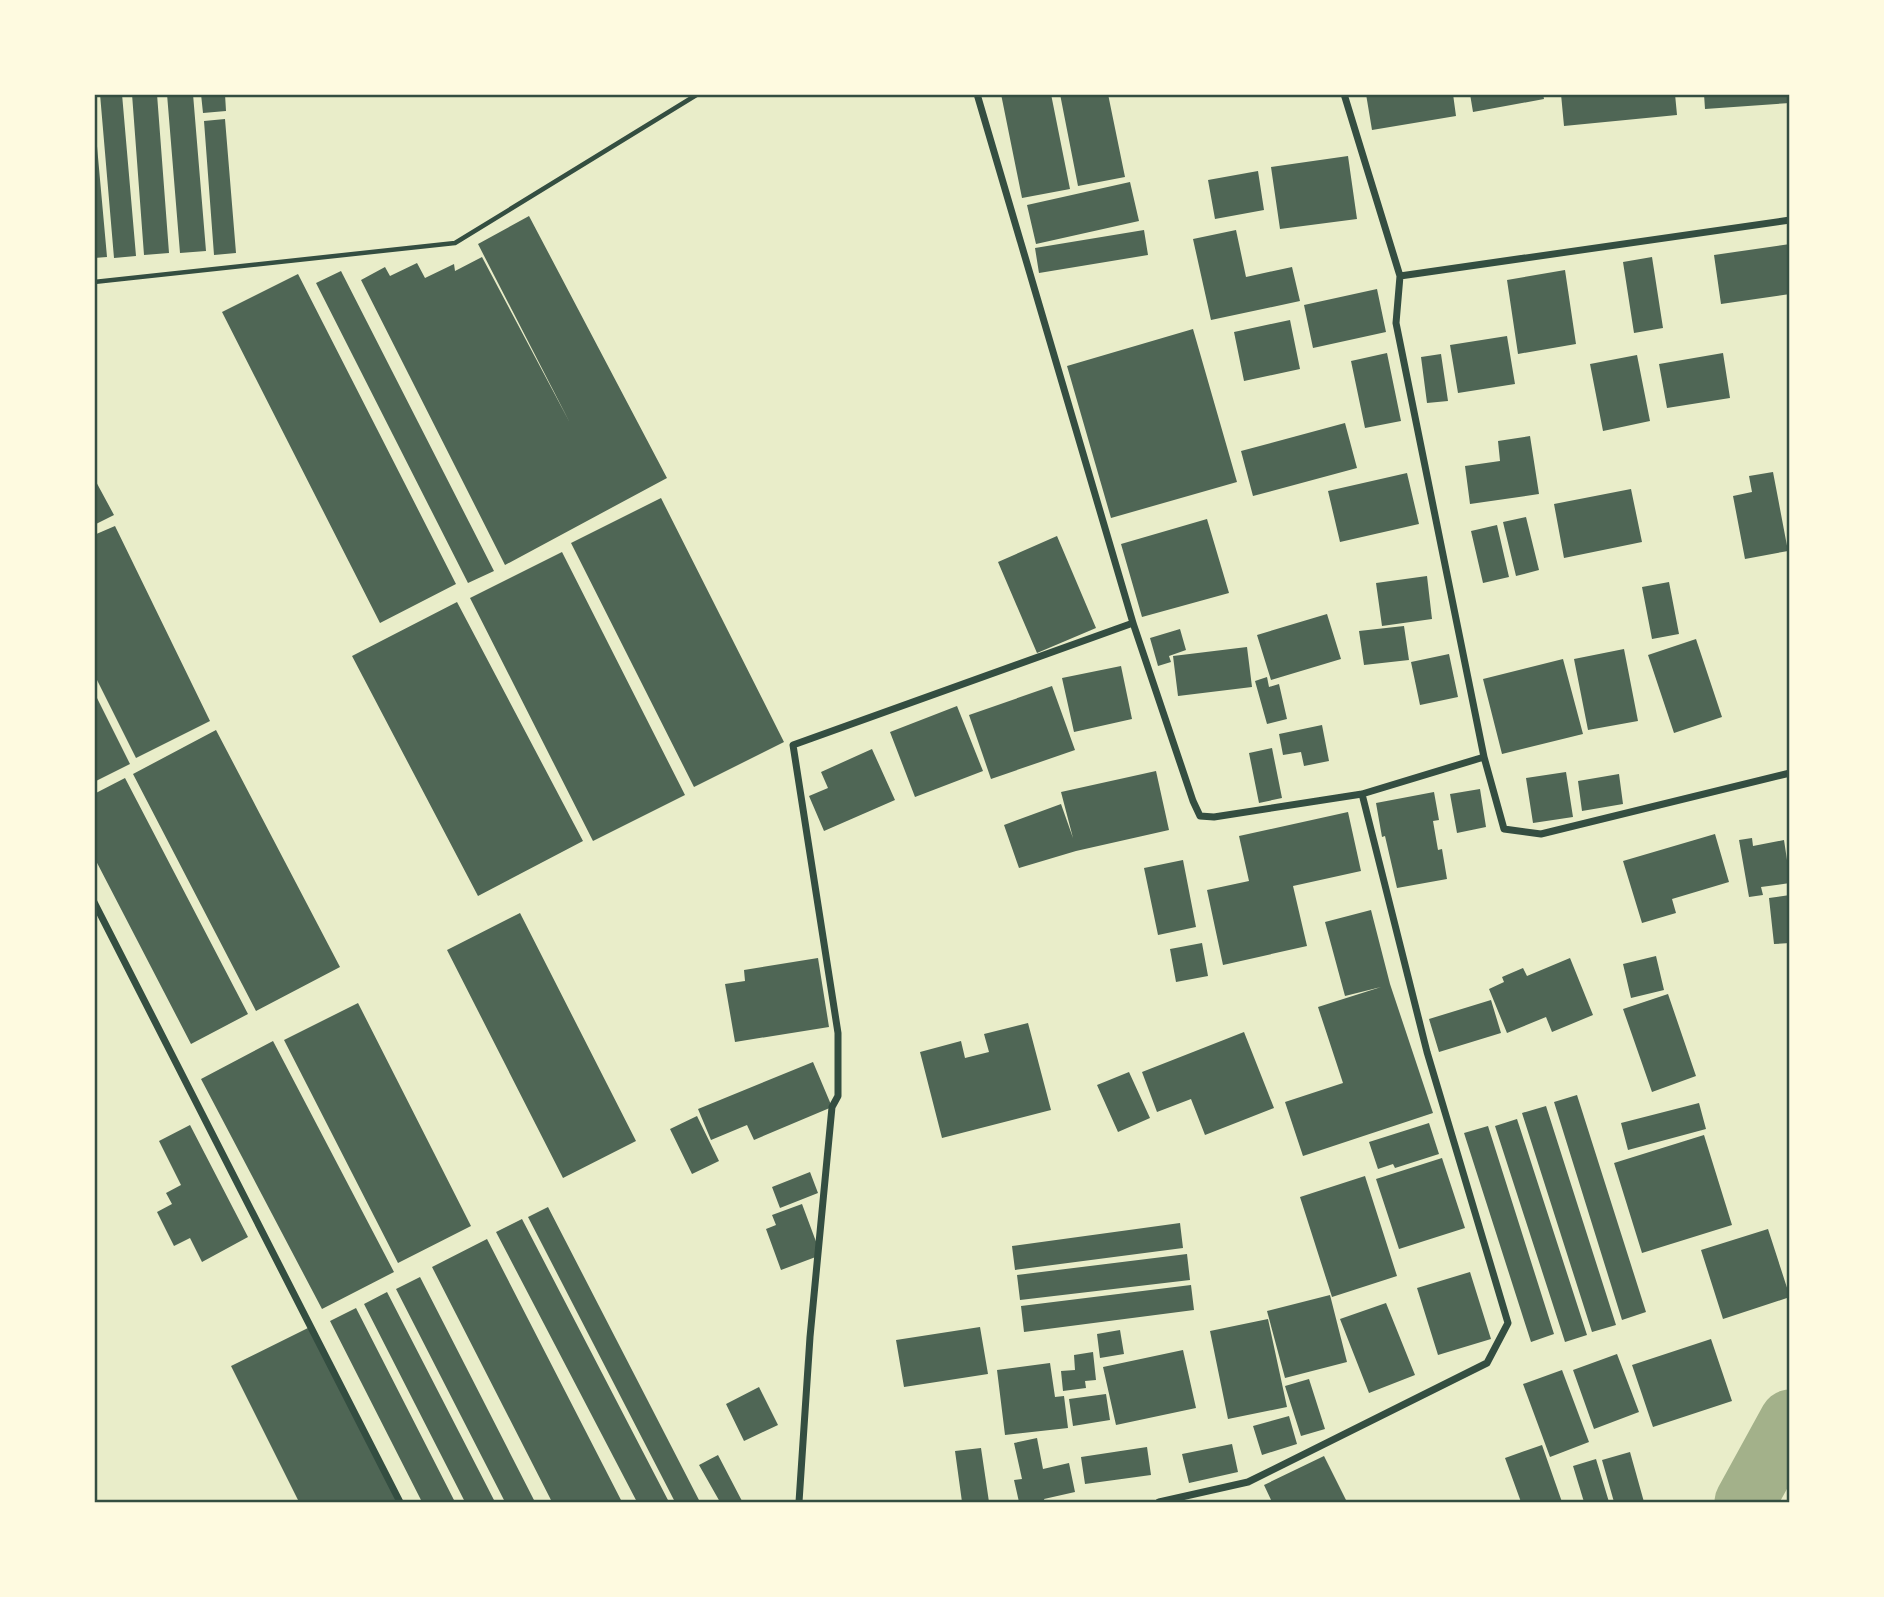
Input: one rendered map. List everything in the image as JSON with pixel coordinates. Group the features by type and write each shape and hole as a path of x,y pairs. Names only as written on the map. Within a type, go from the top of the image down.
{"street":[{"path":"976,94 1133,624 1200,816 1214,817 1362,794 1484,757"},
{"path":"1344,94 1400,276 1395,323 1484,757 1504,828 1541,834 1790,773"},
{"path":"1400,276 1790,220"},
{"path":"799,1503 821,1215 832,1107 838,1096 838,1032 793,745 1133,624"},
{"path":"1159,1503 1248,1482 1487,1363 1508,1323 1427,1052 1362,794"},
{"path":"94,902 400,1503"}],"path":[{"path":"94,282 455,243 698,94"}],"building":[{"path":"100,94 122,94 136,256 114,258"},
{"path":"132,94 157,94 169,253 144,255"},
{"path":"167,94 193,94 206,251 180,253"},
{"path":"201,94 225,94 226,111 203,113"},
{"path":"1001,94 1051,94 1070,189 1022,198"},
{"path":"1060,94 1108,94 1125,177 1078,186"},
{"path":"1366,94 1453,94 1456,116 1372,130"},
{"path":"1470,94 1543,94 1544,99 1473,112"},
{"path":"1561,94 1675,94 1677,115 1564,126"},
{"path":"1704,94 1790,94 1790,103 1705,109"},
{"path":"225,119 236,253 214,255 204,121"},
{"path":"94,135 107,257 94,258"},
{"path":"1348,156 1357,219 1280,229 1271,167"},
{"path":"1258,171 1264,210 1215,219 1208,180"},
{"path":"1130,182 1139,221 1036,244 1027,205"},
{"path":"529,216 667,478 505,565 361,280 385,267 390,276 417,263 425,278 454,264 455,271 482,257 570,423 478,244"},
{"path":"1144,230 1148,255 1039,273 1035,248"},
{"path":"1236,230 1246,277 1292,267 1300,301 1211,320 1193,239"},
{"path":"1790,244 1790,294 1721,304 1714,255"},
{"path":"1652,257 1663,328 1634,333 1623,262"},
{"path":"1565,270 1576,344 1518,354 1507,280"},
{"path":"341,271 494,571 468,583 316,283"},
{"path":"298,274 456,584 380,623 222,312"},
{"path":"1377,289 1386,332 1313,348 1304,305"},
{"path":"1290,320 1300,369 1244,381 1234,332"},
{"path":"1193,329 1237,482 1111,518 1067,366"},
{"path":"1507,336 1515,384 1458,393 1450,345"},
{"path":"1387,353 1401,421 1365,428 1351,361"},
{"path":"1723,353 1730,398 1667,408 1659,364"},
{"path":"1441,354 1448,401 1427,403 1421,357"},
{"path":"1637,355 1650,421 1603,431 1590,364"},
{"path":"1345,423 1357,468 1253,496 1241,451"},
{"path":"1530,436 1539,494 1470,504 1465,466 1500,461 1498,441"},
{"path":"1773,472 1788,551 1745,559 1733,496 1752,492 1749,476"},
{"path":"1407,473 1419,524 1340,542 1328,491"},
{"path":"94,478 114,515 94,525"},
{"path":"1631,489 1642,542 1564,558 1554,504"},
{"path":"661,498 784,742 694,787 571,543"},
{"path":"1526,517 1539,570 1516,576 1503,522"},
{"path":"1207,519 1229,593 1142,617 1121,544"},
{"path":"1497,525 1509,577 1483,583 1471,531"},
{"path":"115,526 210,721 136,758 94,674 94,535"},
{"path":"1057,536 1096,628 1037,653 998,562"},
{"path":"562,552 685,795 593,841 470,598"},
{"path":"1427,576 1432,619 1382,626 1376,583"},
{"path":"1669,582 1679,634 1652,639 1642,587"},
{"path":"457,602 583,841 478,896 352,656"},
{"path":"1327,614 1341,659 1271,680 1257,635"},
{"path":"1404,626 1409,660 1364,665 1359,631"},
{"path":"1180,629 1186,650 1169,656 1171,662 1158,666 1150,638"},
{"path":"1696,639 1722,717 1674,733 1648,655"},
{"path":"1247,647 1252,687 1178,696 1173,656"},
{"path":"1624,649 1638,721 1588,730 1574,659"},
{"path":"1449,654 1458,697 1420,705 1411,662"},
{"path":"1563,659 1583,734 1502,754 1483,679"},
{"path":"1121,666 1132,719 1074,732 1062,678"},
{"path":"1267,677 1269,687 1279,684 1287,719 1267,724 1255,681"},
{"path":"1052,686 1075,750 991,779 969,715"},
{"path":"94,692 130,764 94,782"},
{"path":"957,706 983,771 915,797 890,732"},
{"path":"1322,725 1329,761 1304,766 1301,752 1283,755 1279,734"},
{"path":"216,730 340,967 256,1011 133,774"},
{"path":"1272,748 1282,798 1259,803 1249,753"},
{"path":"872,749 895,800 824,831 809,796 828,788 821,772"},
{"path":"1156,771 1169,830 1076,851 1019,868 1004,825 1061,804 1073,838 1061,792"},
{"path":"1566,772 1573,817 1533,823 1526,778"},
{"path":"1619,774 1623,804 1582,811 1578,781"},
{"path":"125,778 248,1014 191,1044 94,857 94,794"},
{"path":"1480,789 1486,827 1457,833 1450,794"},
{"path":"1434,792 1439,820 1433,821 1438,850 1442,849 1447,879 1397,888 1385,836 1382,837 1376,803"},
{"path":"1348,812 1361,871 1293,886 1307,946 1223,965 1207,890 1249,881 1239,836"},
{"path":"1715,834 1729,882 1672,899 1676,913 1642,923 1623,861"},
{"path":"1752,838 1753,846 1784,840 1787,860 1790,859 1790,883 1761,887 1763,895 1749,897 1739,840"},
{"path":"1183,860 1196,927 1158,935 1144,868"},
{"path":"1790,895 1790,943 1774,944 1769,898"},
{"path":"1371,910 1390,984 1433,1113 1303,1156 1285,1102 1343,1083 1318,1007 1381,987 1345,996 1325,922"},
{"path":"520,913 636,1141 563,1178 447,950"},
{"path":"1202,943 1208,976 1176,982 1170,949"},
{"path":"1656,956 1664,990 1631,998 1623,964"},
{"path":"818,958 829,1027 735,1042 725,984 745,981 744,970"},
{"path":"1570,958 1593,1015 1552,1032 1546,1017 1507,1033 1489,989 1504,982 1502,977 1523,968 1527,976"},
{"path":"1668,994 1696,1076 1652,1092 1623,1009"},
{"path":"1491,1000 1501,1033 1439,1052 1429,1019"},
{"path":"358,1003 471,1226 398,1263 284,1040"},
{"path":"1028,1023 1051,1110 942,1138 920,1052 961,1041 965,1058 989,1052 984,1034"},
{"path":"1244,1032 1274,1108 1205,1135 1191,1099 1157,1112 1142,1072"},
{"path":"273,1041 394,1272 322,1309 201,1079"},
{"path":"813,1062 832,1107 754,1140 747,1125 711,1140 698,1109"},
{"path":"1129,1072 1150,1118 1118,1132 1097,1085"},
{"path":"1577,1095 1646,1312 1622,1320 1554,1102"},
{"path":"1699,1103 1706,1129 1628,1150 1621,1123"},
{"path":"1546,1106 1616,1325 1592,1332 1522,1113"},
{"path":"697,1116 719,1161 692,1174 670,1129"},
{"path":"1517,1119 1587,1335 1565,1342 1495,1126"},
{"path":"1429,1123 1439,1154 1395,1168 1393,1164 1378,1169 1369,1142"},
{"path":"190,1125 248,1237 202,1262 190,1238 174,1246 157,1212 172,1204 166,1193 181,1185 159,1141"},
{"path":"1488,1126 1554,1334 1531,1342 1464,1133"},
{"path":"1704,1135 1732,1225 1642,1253 1614,1163"},
{"path":"1442,1158 1465,1228 1399,1249 1376,1179"},
{"path":"810,1172 818,1193 780,1208 772,1187"},
{"path":"1365,1176 1397,1276 1332,1297 1300,1197"},
{"path":"802,1204 821,1255 781,1270 766,1229 776,1225 772,1215"},
{"path":"548,1207 700,1502 675,1502 528,1217"},
{"path":"522,1219 669,1502 637,1502 496,1232"},
{"path":"1180,1223 1183,1248 1015,1270 1012,1246"},
{"path":"1768,1229 1790,1297 1723,1319 1701,1250"},
{"path":"487,1239 622,1502 552,1502 432,1267"},
{"path":"1187,1254 1190,1280 1020,1300 1017,1275"},
{"path":"1470,1272 1491,1339 1438,1355 1417,1288"},
{"path":"420,1277 535,1502 505,1502 396,1289"},
{"path":"1191,1285 1194,1310 1024,1332 1021,1306"},
{"path":"387,1292 495,1502 465,1502 364,1304"},
{"path":"1330,1295 1347,1362 1285,1378 1267,1311"},
{"path":"1386,1303 1415,1375 1369,1393 1340,1319"},
{"path":"356,1308 455,1502 422,1502 330,1321"},
{"path":"1268,1319 1287,1407 1228,1419 1210,1331"},
{"path":"312,1326 400,1502 299,1502 231,1366"},
{"path":"980,1327 988,1374 904,1387 896,1340"},
{"path":"1120,1330 1124,1354 1100,1358 1097,1334"},
{"path":"1711,1339 1732,1401 1653,1427 1632,1365"},
{"path":"1183,1350 1196,1408 1116,1425 1103,1367"},
{"path":"1093,1352 1096,1380 1085,1381 1086,1388 1063,1391 1061,1371 1075,1370 1074,1355"},
{"path":"1617,1354 1639,1412 1594,1429 1573,1370"},
{"path":"1050,1363 1055,1397 1064,1396 1068,1428 1005,1435 997,1370"},
{"path":"1562,1370 1589,1442 1550,1457 1523,1384"},
{"path":"1309,1379 1325,1429 1301,1436 1285,1386"},
{"path":"759,1387 778,1425 744,1441 726,1404"},
{"path":"1106,1394 1110,1420 1073,1426 1069,1399"},
{"path":"1289,1416 1297,1444 1262,1455 1253,1426"},
{"path":"1037,1438 1043,1469 1069,1463 1075,1492 1044,1499 1045,1502 1019,1502 1014,1480 1022,1479 1014,1443"},
{"path":"1232,1444 1238,1472 1189,1483 1182,1454"},
{"path":"1542,1445 1562,1502 1521,1502 1505,1458"},
{"path":"1147,1447 1151,1475 1085,1484 1081,1457"},
{"path":"981,1448 989,1502 962,1502 955,1451"},
{"path":"1630,1452 1644,1502 1614,1502 1602,1460"},
{"path":"718,1455 742,1501 740,1502 720,1502 699,1465"},
{"path":"1324,1456 1347,1502 1272,1502 1264,1485"},
{"path":"1596,1459 1609,1502 1584,1502 1573,1466"}],"waterway":[{"path":"1745,1502 1790,1420"}]}
